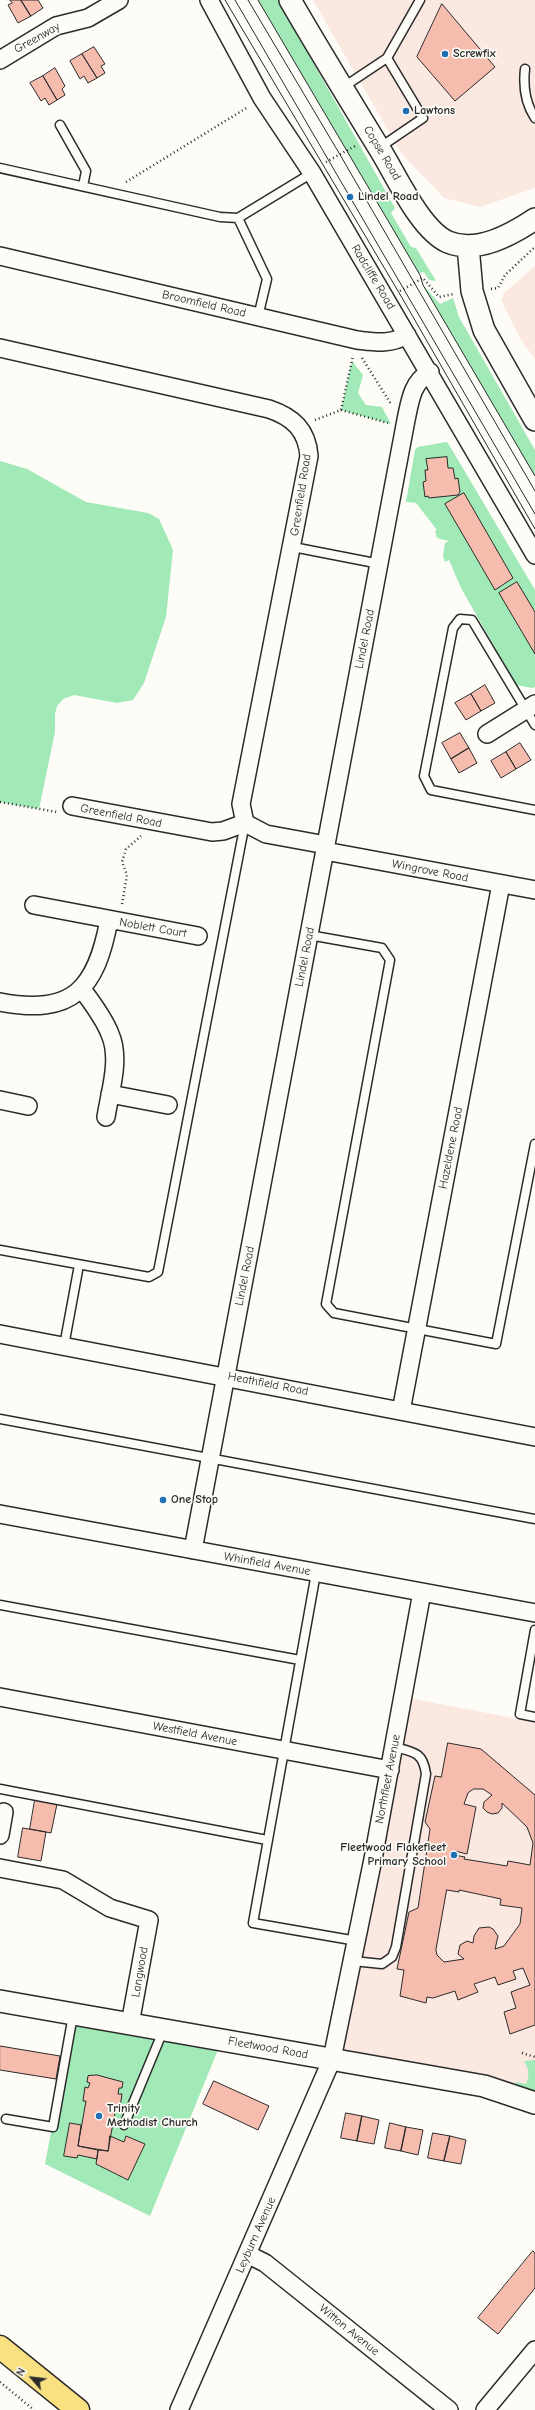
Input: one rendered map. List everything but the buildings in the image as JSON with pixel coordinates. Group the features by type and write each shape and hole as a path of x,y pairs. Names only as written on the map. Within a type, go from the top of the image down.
{"main road":[{"path":"0,2346 78,2410"}],"street":[{"name":"Greenway","path":"0,60 56,26 88,18 119,0"},
{"name":"Radcliffe Road","path":"209,0 262,98 312,174 430,372 535,555"},
{"name":"Copse Road","path":"290,0 421,217 432,231 447,241 468,246"},
{"path":"535,219 522,227 489,242 468,246 472,291 484,330 535,420"},
{"name":"Broomfield Road","path":"0,256 258,317 356,344 382,343 398,340 407,335"},
{"name":"Greenfield Road","path":"0,348 269,409 288,417 301,429 308,444 309,456 293,547 241,804 245,823 223,831 212,832 72,806"},
{"name":"Lindel Road","path":"193,1550 412,392 420,377 430,372"},
{"path":"487,734 531,707"},
{"path":"245,823 266,834 326,848"},
{"name":"Wingrove Road","path":"326,848 535,890"},
{"name":"Hazeldene Road","path":"402,1411 416,1328 501,884"},
{"name":"Noblett Court","path":"34,905 198,936"},
{"path":"0,1002 39,1007 54,1004 68,998 82,989 93,974 114,921"},
{"path":"82,989 104,1022 114,1046 115,1067 106,1117"},
{"path":"110,1094 168,1105"},
{"path":"0,1100 28,1106"},
{"name":"Heathfield Road","path":"0,1334 226,1376 535,1437"},
{"name":"Whinfield Avenue","path":"0,1514 535,1613"},
{"name":"Northfleet Avenue","path":"332,2060 390,1770 422,1592"},
{"name":"Westfield Avenue","path":"0,1697 390,1770"},
{"path":"0,1835 4,1812"},
{"name":"Langwood","path":"0,1868 63,1880 110,1908 149,1920 130,2024"},
{"name":"Fleetwood Road","path":"0,2001 484,2086 535,2103"},
{"name":"Leyburn Avenue","path":"179,2410 332,2060"},
{"name":"Witton Avenue","path":"247,2254 265,2262 448,2410"},
{"path":"485,2410 535,2350"}],"lane":[{"path":"342,88 387,58 420,0"},
{"path":"376,142 423,118 387,58"},
{"path":"525,69 524,93 529,109 535,118"},
{"path":"60,125 86,171 83,186"},
{"path":"0,168 220,217 238,218 312,174"},
{"path":"238,218 267,279 258,317"},
{"path":"293,547 380,564"},
{"path":"535,725 531,707 472,620 460,619 453,628 424,776 431,790 535,810"},
{"path":"0,1250 149,1277 158,1272 245,823"},
{"path":"309,935 382,948 390,960 326,1304 334,1313 496,1344 535,1144"},
{"path":"64,1346 79,1265"},
{"path":"0,1419 535,1519"},
{"path":"316,1573 253,1923 357,1941"},
{"path":"0,1605 300,1660"},
{"path":"535,1630 520,1714 535,1717"},
{"path":"353,1961 382,1964 392,1957 396,1947 426,1774 425,1762 419,1754 394,1748"},
{"path":"0,1789 267,1840"},
{"path":"6,2119 53,2127 73,2015"},
{"path":"124,2125 163,2030"}],"path":[{"path":"110,192 262,98"},
{"path":"312,174 329,159 376,142"},
{"path":"395,314 404,309 395,293 423,278 439,297 498,288 505,275 535,247"},
{"path":"341,410 356,344"},
{"path":"356,344 405,427"},
{"path":"301,429 320,417 341,410 405,427"},
{"name":"Greenfield Road","path":"0,802 69,814 72,806"},
{"path":"114,921 127,875 122,862 126,849 157,823"},
{"path":"522,2053 535,2057"},
{"path":"0,2382 34,2410"}],"shaded area":[{"path":"313,0 535,0 535,188 480,207 444,198 401,153"},
{"path":"535,266 535,359 521,340 501,300 504,293"},
{"name":"Fleetwood Flakefleet Primary School","path":"403,1697 535,1722 535,2103 332,2059"}],"green space":[{"path":"258,0 278,0 395,208 391,213 411,247 416,248 436,281 429,280 424,272 419,273"},
{"path":"423,285 440,304 453,298 459,317 535,450 535,476"},
{"path":"352,361 363,375 358,393 366,405 382,407 391,424 341,410"},
{"path":"446,442 535,590 535,687 532,688 516,685 461,588 449,560 445,562 443,556 445,543 449,541 437,538 435,531 437,530 416,503 406,502 415,450 418,447"},
{"path":"0,461 27,469 86,502 148,513 159,519 173,550 166,617 144,683 133,700 117,703 74,695 63,699 57,706 55,714 55,732 39,809 0,802"},
{"path":"73,2015 222,2040 150,2216 45,2164"},
{"path":"535,2060 535,2094 513,2087 516,2082 526,2084 528,2072 524,2061"}],"tram line":[{"path":"225,0 401,296 535,529"},
{"path":"235,0 535,514"},
{"path":"248,0 339,153 535,491"},
{"path":"258,0 420,275 423,285 535,476"}],"place":[{"name":"Screwfix","path":"445,54"},
{"name":"Lawtons","path":"406,111"},
{"name":"Lindel Road","path":"350,197"},
{"name":"One Stop","path":"163,1500"},
{"name":"Fleetwood Flakefleet Primary School","path":"454,1855"},
{"name":"Trinity Methodist Church","path":"99,2116"}]}
